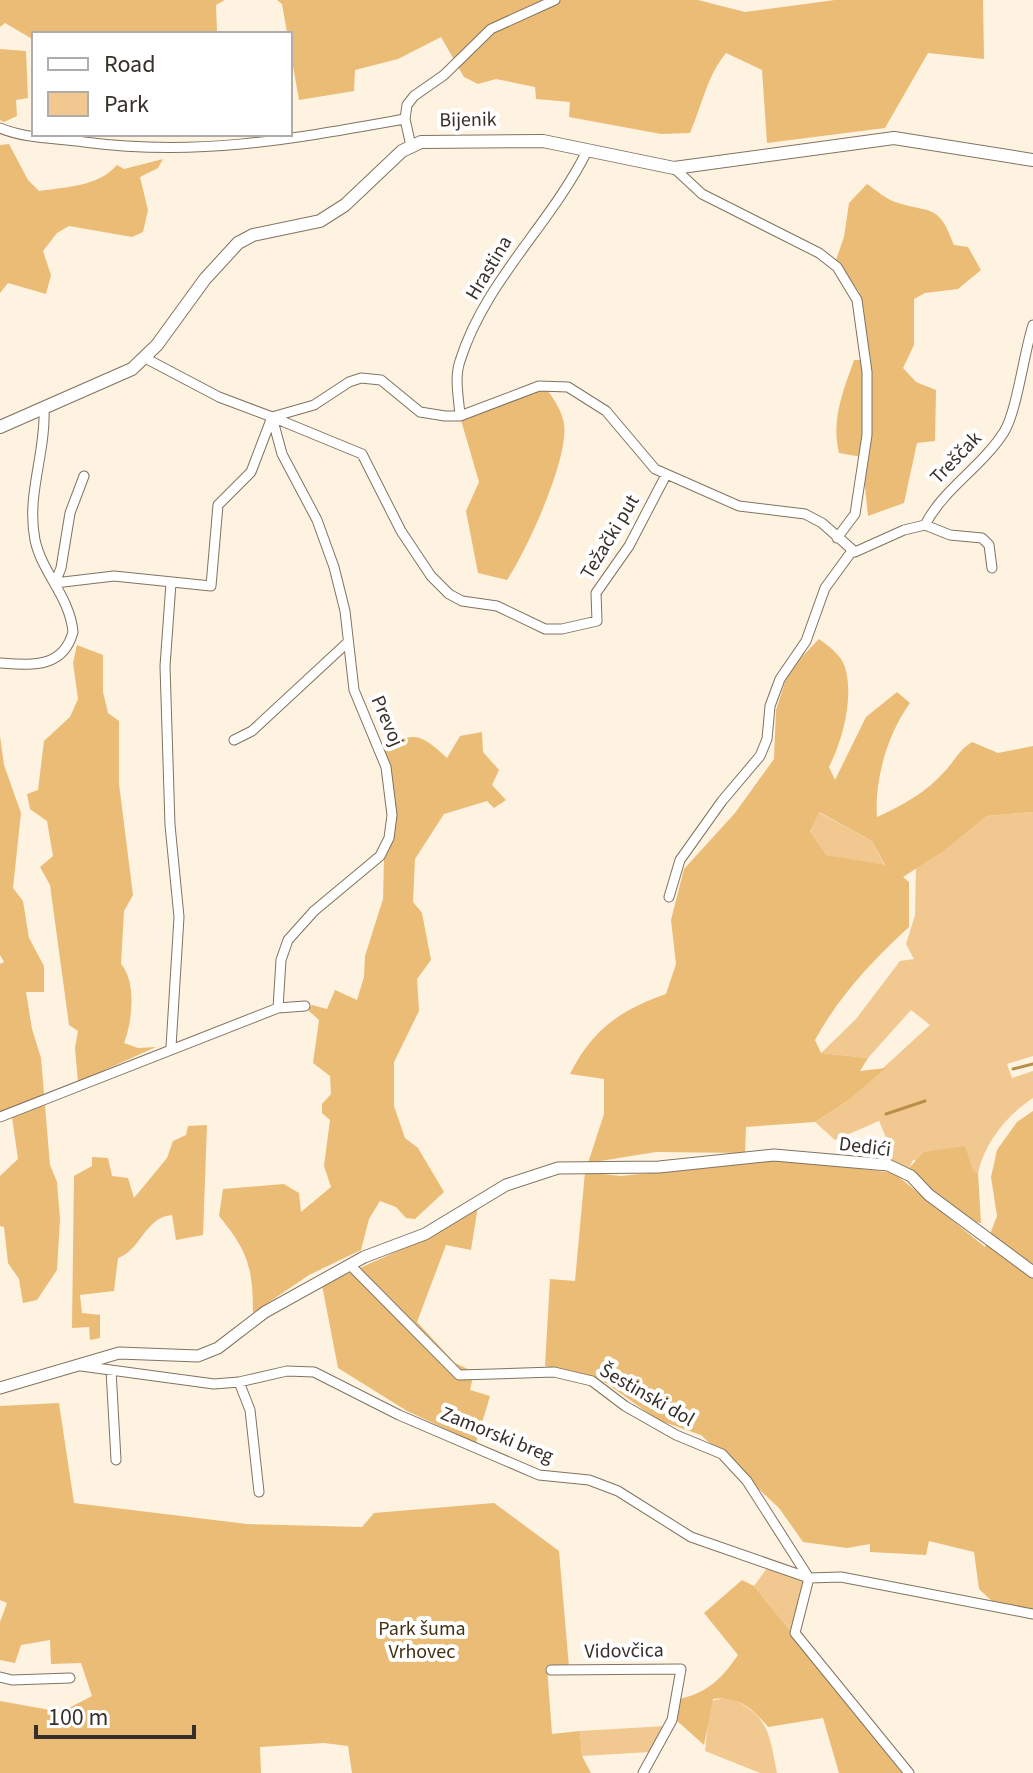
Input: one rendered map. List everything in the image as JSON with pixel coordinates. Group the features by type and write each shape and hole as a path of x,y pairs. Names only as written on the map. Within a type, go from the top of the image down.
{"main road":[{"name":"Bijenik","path":"411,146 436,140 524,140 674,168 894,138 1033,160"},
{"path":"0,427 124,374 145,358 215,266 238,243 253,235 310,224 327,217 345,205 411,146"}],"street":[{"path":"411,146 405,119 407,105 414,96 444,75 491,29 555,0"},
{"path":"0,128 22,135 136,148 268,142 405,119"},
{"path":"254,136 268,142"},
{"name":"Hrastina","path":"460,416 458,374 463,354 505,273 563,193 587,151"},
{"path":"674,168 702,194 819,253 837,267 857,300 867,372 867,435 855,514 837,538"},
{"name":"Treščak","path":"925,525 942,497 973,471 1005,430 1033,325"},
{"path":"145,358 219,397 272,417 314,405 349,382 367,378 381,380 420,412 460,416 525,389 568,387 599,405 647,463 666,475 739,506 805,514 822,523 852,551 859,552 904,530 925,525 950,535 982,538 989,545 992,568"},
{"path":"0,663 48,664 68,645 72,625 55,583 40,557 33,528 33,498 44,409"},
{"path":"55,583 114,576 211,586 218,505 251,472 272,417"},
{"name":"Težački put","path":"272,417 362,454 401,531 431,576 449,594 462,601 497,606 545,629 562,629 597,621 596,593 629,546 666,475"},
{"name":"Prevoj","path":"272,417 282,454 317,520 342,596 354,690 386,767 391,828 380,856 314,911 288,940 281,960 278,1008"},
{"path":"55,583 61,568 70,513 84,476"},
{"path":"669,897 680,860 722,801 760,756 767,739 770,706 780,679 806,641 825,588 852,551"},
{"path":"171,583 165,666 170,825 179,917 171,1047"},
{"path":"234,740 252,731 348,642"},
{"path":"0,1117 79,1088 171,1047 204,1039 278,1008 305,1006"},
{"name":"Dedići","path":"350,1265 425,1234 506,1185 533,1173 576,1167 659,1167 774,1155 888,1165 911,1176 929,1195 1033,1272"},
{"path":"0,1388 119,1353 198,1356 218,1348 265,1312 350,1265"},
{"name":"Šestinski dol","path":"350,1265 459,1375 554,1372 592,1381 625,1406 676,1435 722,1454 747,1481 809,1578"},
{"name":"Zamorski breg","path":"81,1366 214,1384 239,1382 287,1371 314,1372 399,1415 539,1475 589,1480 618,1491 691,1537 809,1578 841,1577 1033,1614"},
{"path":"111,1370 116,1460"},
{"path":"239,1382 250,1410 259,1492"},
{"path":"809,1578 795,1633 890,1754 909,1773"},
{"name":"Vidovčica","path":"551,1670 681,1669 672,1720 643,1773"},
{"path":"0,1677 70,1678"}],"green space":[{"path":"0,0 225,0 216,5 215,32 32,32 32,39 5,23 0,27"},
{"path":"277,0 698,0 745,12 835,0 983,0 984,59 928,53 885,128 767,143 762,70 726,53 709,81 690,133 661,134 569,117 570,102 536,99 535,87 496,79 478,84 464,77 441,37 398,59 355,70 354,91 299,100 292,60 292,32 287,32 282,4"},
{"path":"0,49 26,51 28,98 16,100 17,116 4,122 0,120"},
{"path":"9,144 28,180 39,191 91,182 117,165 124,169 163,159 158,168 140,177 148,210 143,232 132,237 69,226 57,233 43,251 51,275 46,294 8,283 0,293 0,145"},
{"path":"867,184 892,201 938,216 954,245 968,247 981,270 958,289 925,293 914,299 914,345 903,368 916,382 936,390 935,441 917,443 904,503 868,516 862,457 839,453 836,429 839,406 854,360 871,360 859,292 836,260 844,237 849,203"},
{"path":"535,390 548,391 556,402 563,419 564,440 545,504 507,580 478,573 466,511 479,482 461,420"},
{"path":"819,639 838,655 845,667 848,692 846,718 829,767 835,780 866,717 897,692 910,703 895,728 884,757 877,817 931,785 972,742 998,753 1033,746 1033,812 987,816 949,847 903,877 909,882 909,927 857,980 815,1040 821,1053 868,1058 860,1071 886,1068 846,1102 815,1122 746,1127 745,1153 656,1152 588,1163 604,1114 604,1079 570,1074 588,1045 609,1024 635,1007 666,994 676,964 671,920 684,869 735,813 774,759 776,710 789,670","holes":["819,812 872,841 885,865 826,855 810,832"]},
{"path":"77,645 103,655 103,692 108,713 119,721 119,784 133,895 124,911 121,964 129,981 132,1003 124,1043 138,1048 156,1047 78,1082 75,1048 78,1031 69,1025 50,885 40,867 53,856 47,821 30,809 27,794 38,790 44,741 70,717 78,699 73,663"},
{"path":"482,732 483,752 499,770 492,785 506,800 494,808 487,801 444,814 415,859 413,902 422,913 431,960 417,979 419,1011 394,1062 394,1106 405,1138 418,1148 444,1192 415,1219 406,1218 396,1207 380,1201 369,1219 361,1250 309,1275 253,1313 247,1261 237,1240 219,1216 223,1189 284,1184 299,1193 301,1212 331,1187 324,1166 330,1120 322,1113 322,1104 331,1094 330,1076 313,1063 319,1020 308,1010 312,1005 327,1009 335,990 357,1000 364,977 365,956 383,899 384,859 395,833 391,775 383,747 410,737 417,738 431,744 447,758 460,736"},
{"path":"0,736 4,765 21,813 13,888 23,901 29,938 44,966 44,992 26,992 41,1058 50,1165 57,1182 60,1219 57,1270 37,1300 23,1303 19,1279 8,1263 4,1227 0,1226 0,1176 18,1159 12,1117 0,1120 0,964 4,962 0,955"},
{"path":"818,812 872,841 885,866 825,855 810,833"},
{"path":"1033,812 1033,1056 1007,1064 1012,1078 1033,1071 1033,1098 998,1130 978,1173 913,1160 909,1168 884,1158 887,1140 879,1121 835,1140 815,1122 846,1102 930,1025 911,1010 868,1058 821,1053 856,1019 900,961 914,959 906,944 915,915 916,866 949,847 987,816"},
{"path":"1033,1111 1033,1611 994,1603 979,1589 974,1552 929,1541 926,1555 870,1552 870,1544 847,1548 803,1542 779,1508 701,1435 658,1420 606,1383 545,1366 550,1279 575,1281 585,1172 621,1176 782,1159 894,1173 985,1247 997,1216 991,1177 997,1150 1017,1122"},
{"path":"207,1125 203,1235 176,1240 172,1215 155,1221 126,1254 118,1258 114,1291 80,1295 82,1313 100,1315 100,1338 90,1340 89,1327 72,1328 74,1176 92,1166 92,1157 108,1158 112,1176 128,1178 134,1198 167,1158 173,1141 186,1135 188,1126"},
{"path":"965,1146 973,1171 978,1173 981,1223 953,1210 909,1168 924,1152"},
{"path":"478,1206 471,1250 446,1245 417,1322 455,1363 474,1372 470,1390 490,1396 476,1443 407,1411 338,1368 322,1285 429,1237"},
{"name":"Park šuma Vrhovec","path":"59,1403 74,1503 247,1524 362,1527 374,1513 494,1503 559,1551 569,1667 547,1667 552,1734 580,1731 582,1756 591,1773 352,1773 348,1746 324,1743 260,1747 261,1773 0,1773 0,1701 61,1712 92,1696 81,1663 51,1664 50,1640 21,1645 15,1663 0,1660 0,1622 7,1603 0,1600 0,1406"},
{"path":"767,1568 804,1580 791,1632 754,1586"},
{"path":"742,1580 754,1586 905,1773 839,1773 823,1718 768,1727 744,1705 730,1699 713,1699 704,1745 675,1719 679,1699 698,1693 713,1683 738,1655 704,1613"},
{"path":"730,1697 753,1712 765,1727 777,1773 760,1773 705,1751 710,1701"},
{"path":"666,1726 650,1752 582,1756 580,1731"}],"waterway":[{"path":"1013,1069 1033,1064"},
{"path":"886,1114 925,1101"}]}
